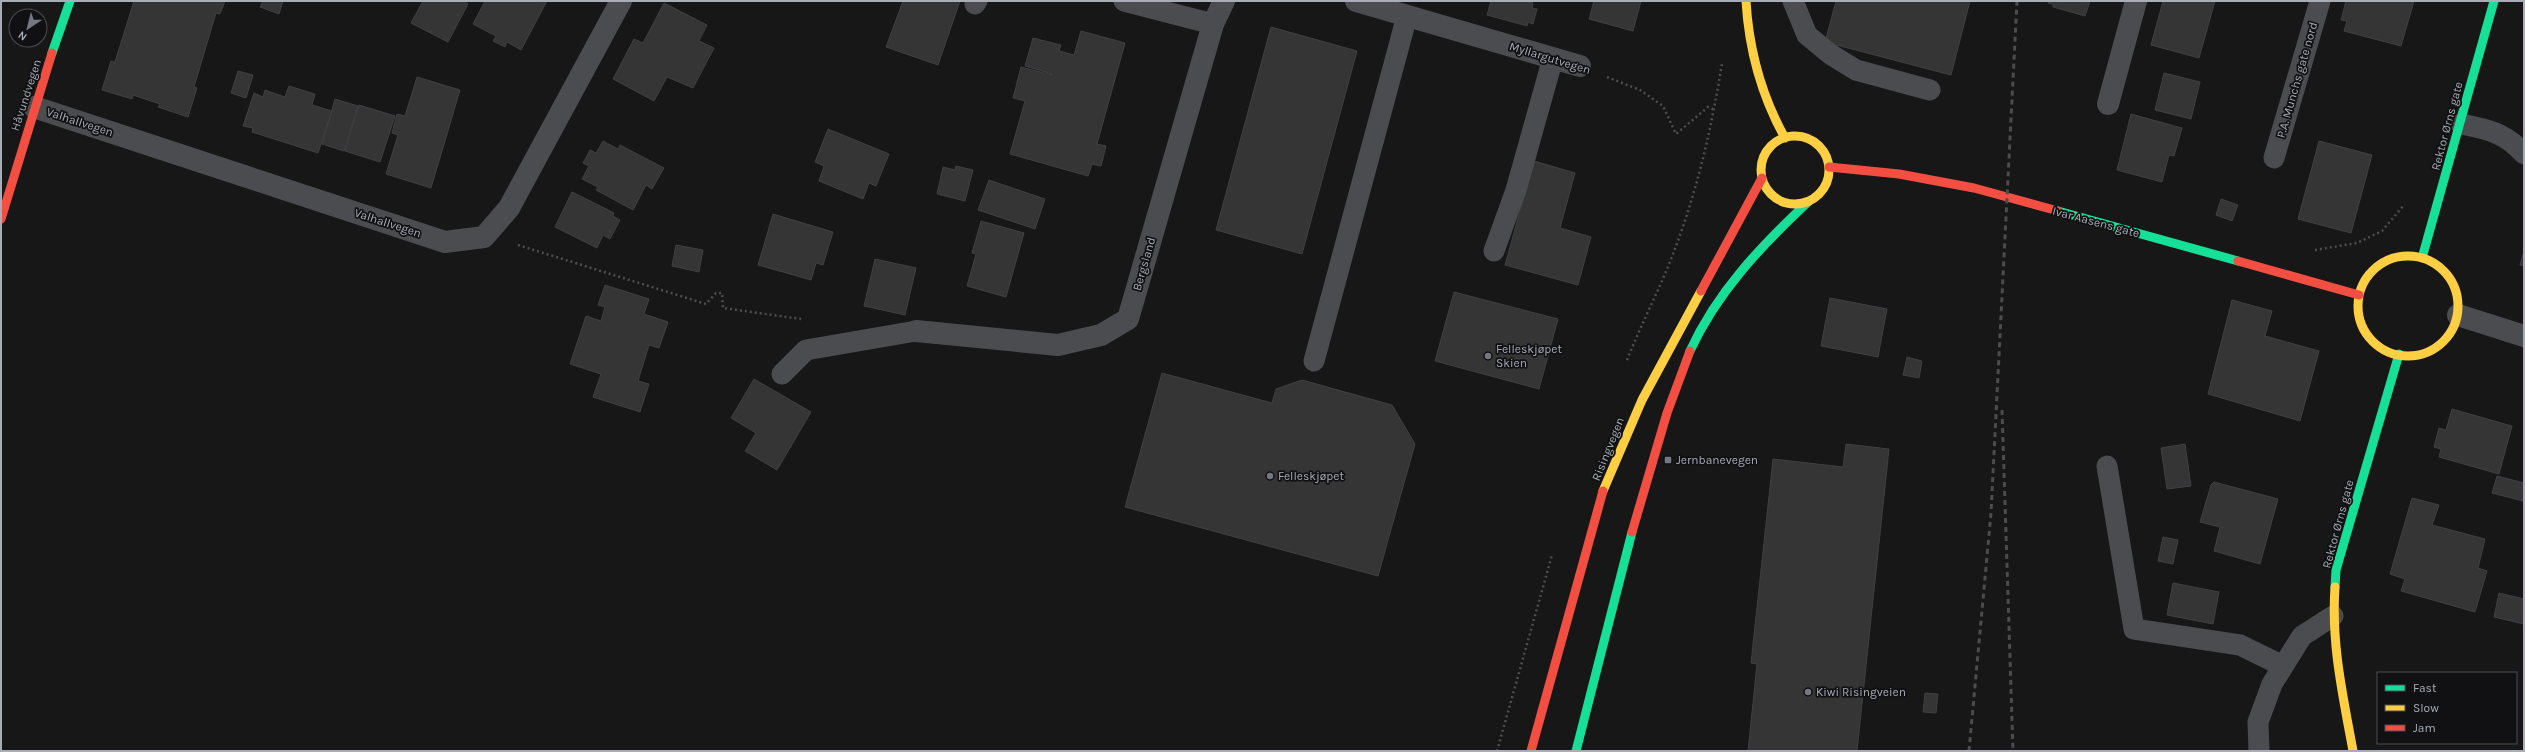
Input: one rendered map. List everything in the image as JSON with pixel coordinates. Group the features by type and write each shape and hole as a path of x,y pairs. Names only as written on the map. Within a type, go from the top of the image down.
{"main road":[{"name":"Håvundvegen","path":"1,220 8,174 34,107 70,1"},
{"path":"1576,751 1639,506 1669,404 1687,358 1720,298 1782,226 1808,202 1817,197 1824,188 1829,167 1819,146 1809,139 1797,136 1785,138 1769,110 1757,77 1746,1"},
{"name":"Rektor Ørns gate","path":"2422,258 2461,124 2494,1"},
{"name":"Risingvegen","path":"1532,751 1601,497 1645,393 1762,178 1762,165 1766,153 1774,144 1785,138"},
{"name":"Ivar Aasens gate","path":"1829,167 1899,174 1974,188 2359,296"},
{"path":"1762,178 1767,189 1776,198 1786,203 1808,202"},
{"path":"2402,256 2422,258 2441,268 2454,284 2458,299 2458,316 2452,330 2442,342 2429,351 2414,355 2399,354 2384,349 2372,339 2363,326 2359,311 2359,296 2365,281 2374,269 2386,260 2402,256"},
{"name":"Rektor Ørns gate","path":"2353,751 2336,662 2333,616 2336,570 2399,354"}],"street":[{"path":"484,237 509,208 621,1"},
{"name":"Bergsland","path":"916,331 1058,345 1101,335 1128,319 1213,24 1224,1"},
{"name":"Myllargutvegen","path":"1356,1 1580,66"},
{"path":"2108,104 2136,1"},
{"name":"Valhallvegen","path":"34,107 445,242 484,237"},
{"path":"2458,316 2524,336"}],"lane":[{"path":"1124,1 1213,24"},
{"path":"1793,1 1807,35 1830,54 1856,70 1930,90"},
{"name":"P.A. Munchs gate nord","path":"2274,158 2320,1"},
{"path":"1314,361 1407,16"},
{"path":"1494,251 1516,190 1553,58"},
{"path":"2461,124 2488,130 2513,142 2524,154"},
{"path":"782,374 806,350 916,331"},
{"path":"2107,466 2134,629 2240,645 2283,666"},
{"path":"2259,751 2258,722 2272,684 2302,636 2333,616"}],"path":[{"name":"Myllargutvegen","path":"1580,66 1640,90 1662,106 1676,134 1708,108 1715,110"},
{"path":"2312,250 2358,243 2382,231 2403,207 2405,200"},
{"path":"484,237 513,244 706,304 716,293 722,293 723,308 807,320"}],"building":[{"path":"134,1 225,1 220,14 216,13 194,87 197,88 188,117 158,107 160,104 133,95 132,99 102,90 111,61 115,62"},
{"path":"263,1 283,1 279,14 260,7"},
{"path":"423,1 462,1 468,4 448,42 411,23"},
{"path":"485,1 547,1 521,50 507,42 505,47 493,41 496,36 473,24"},
{"path":"903,1 960,1 938,65 886,47"},
{"path":"1491,1 1524,1 1533,3 1532,8 1537,9 1533,24 1528,22 1527,26 1487,15"},
{"path":"1594,1 1641,1 1633,31 1589,19"},
{"path":"1836,1 1970,1 1951,75 1825,42"},
{"path":"2049,1 2090,1 2085,16 2053,7 2053,4 2048,3"},
{"path":"2163,1 2215,1 2199,58 2151,45"},
{"path":"2346,1 2414,1 2401,46 2344,31 2347,21 2341,20"},
{"path":"664,3 707,25 699,41 714,48 693,88 667,77 654,101 613,79 634,39 643,43"},
{"path":"1271,27 1357,51 1302,254 1216,230"},
{"path":"1081,31 1125,43 1097,144 1106,146 1101,166 1092,164 1088,176 1010,154 1025,101 1013,98 1021,67 1052,75 1025,66 1033,38 1061,45 1059,51 1074,55"},
{"path":"238,71 253,75 246,98 231,93"},
{"path":"2164,73 2200,82 2191,119 2155,110"},
{"path":"417,77 460,90 431,188 386,174 398,135 392,133 397,114 405,116"},
{"path":"289,86 315,94 312,105 332,111 318,153 252,132 253,128 243,126 254,93 263,97 265,90 285,97"},
{"path":"335,99 358,106 344,151 322,144"},
{"path":"359,105 395,116 380,162 345,151"},
{"path":"2131,114 2182,128 2174,156 2169,155 2162,182 2117,170"},
{"path":"828,129 889,154 876,186 869,183 863,199 819,181 824,166 815,162"},
{"path":"603,141 618,149 620,145 664,168 652,189 646,185 633,210 596,190 598,187 582,179 589,166 583,163 590,150 596,153"},
{"path":"2319,141 2372,155 2351,233 2298,219"},
{"path":"1534,161 1575,173 1560,228 1591,237 1578,285 1505,265"},
{"path":"956,166 973,170 965,201 937,194 943,167 955,170"},
{"path":"989,180 1045,199 1035,229 978,210"},
{"path":"572,192 614,213 613,216 620,220 610,239 603,235 597,248 555,227"},
{"path":"2221,199 2238,205 2232,221 2216,215"},
{"path":"773,214 833,232 823,265 816,263 811,280 758,265"},
{"path":"981,221 1024,233 1006,297 967,286 976,254 972,253"},
{"path":"676,245 703,250 699,272 672,266"},
{"path":"2524,251 2524,266 2520,265"},
{"path":"875,259 916,268 905,315 864,306"},
{"path":"605,285 649,299 644,314 668,322 659,348 649,345 638,381 649,384 640,412 593,397 601,374 570,364 586,316 601,321 605,307 598,305"},
{"path":"1454,292 1558,319 1539,389 1435,361"},
{"path":"1830,298 1887,309 1878,357 1821,346"},
{"path":"2232,300 2272,311 2265,336 2319,351 2300,421 2208,394"},
{"path":"1907,357 1922,361 1919,378 1903,375"},
{"name":"Felleskjøpet","path":"1162,373 1272,403 1276,389 1302,380 1392,405 1415,444 1378,576 1125,507"},
{"path":"754,379 811,412 777,470 745,451 756,433 731,418"},
{"path":"2452,409 2512,426 2499,474 2439,457 2441,449 2434,447 2439,428 2446,430"},
{"path":"1846,444 1889,449 1857,751 1748,751 1757,664 1751,663 1773,459 1843,467"},
{"path":"2185,444 2191,486 2167,489 2161,448"},
{"path":"2497,476 2524,483 2523,501 2492,493"},
{"path":"2214,482 2278,499 2260,564 2214,551 2220,527 2200,522 2211,485"},
{"path":"2412,498 2439,505 2432,525 2485,539 2478,568 2487,571 2475,612 2401,591 2405,579 2390,574"},
{"path":"2163,537 2178,540 2173,564 2158,561"},
{"path":"2173,583 2219,592 2213,624 2167,615"},
{"path":"2499,593 2524,599 2524,624 2494,617"},
{"path":"1925,693 1938,694 1936,713 1923,712"}],"railway":[{"path":"1969,751 1991,513 2017,1"},
{"path":"2002,410 2013,751"}],"traffic: fast":[{"path":"52,53 70,1"},
{"path":"2422,258 2494,1"},
{"path":"1690,351 1713,309 1742,271 1757,253 1808,202"},
{"path":"2058,211 2238,261"},
{"path":"2335,587 2336,570 2399,354"},
{"path":"1576,751 1632,532"}],"traffic: slow":[{"path":"1746,1 1753,55 1769,105 1785,138"},
{"path":"1795,136 1808,139 1819,146 1826,157 1829,170 1826,183 1819,194 1808,201 1795,204 1782,201 1771,194 1764,183 1761,170 1764,157 1771,146 1782,139 1795,136"},
{"path":"2408,256 2427,260 2443,271 2454,287 2458,306 2454,325 2443,341 2427,352 2408,356 2389,352 2373,341 2362,325 2358,306 2362,287 2373,271 2389,260 2408,256"},
{"path":"1603,491 1642,400 1701,291"},
{"path":"2335,587 2334,608 2336,649 2353,751"}],"traffic: jam":[{"path":"1,219 52,53"},
{"path":"1829,167 1899,174 1974,188 2058,211"},
{"path":"1701,291 1762,178"},
{"path":"2238,261 2359,295"},
{"path":"1632,532 1667,413 1690,351"},
{"path":"1531,751 1603,491"}],"place":[{"name":"Felleskjøpet Skien","path":"1488,356"},
{"name":"Jernbanevegen","path":"1668,460"},
{"name":"Felleskjøpet","path":"1270,476"},
{"name":"Kiwi Risingveien","path":"1808,692"}]}
